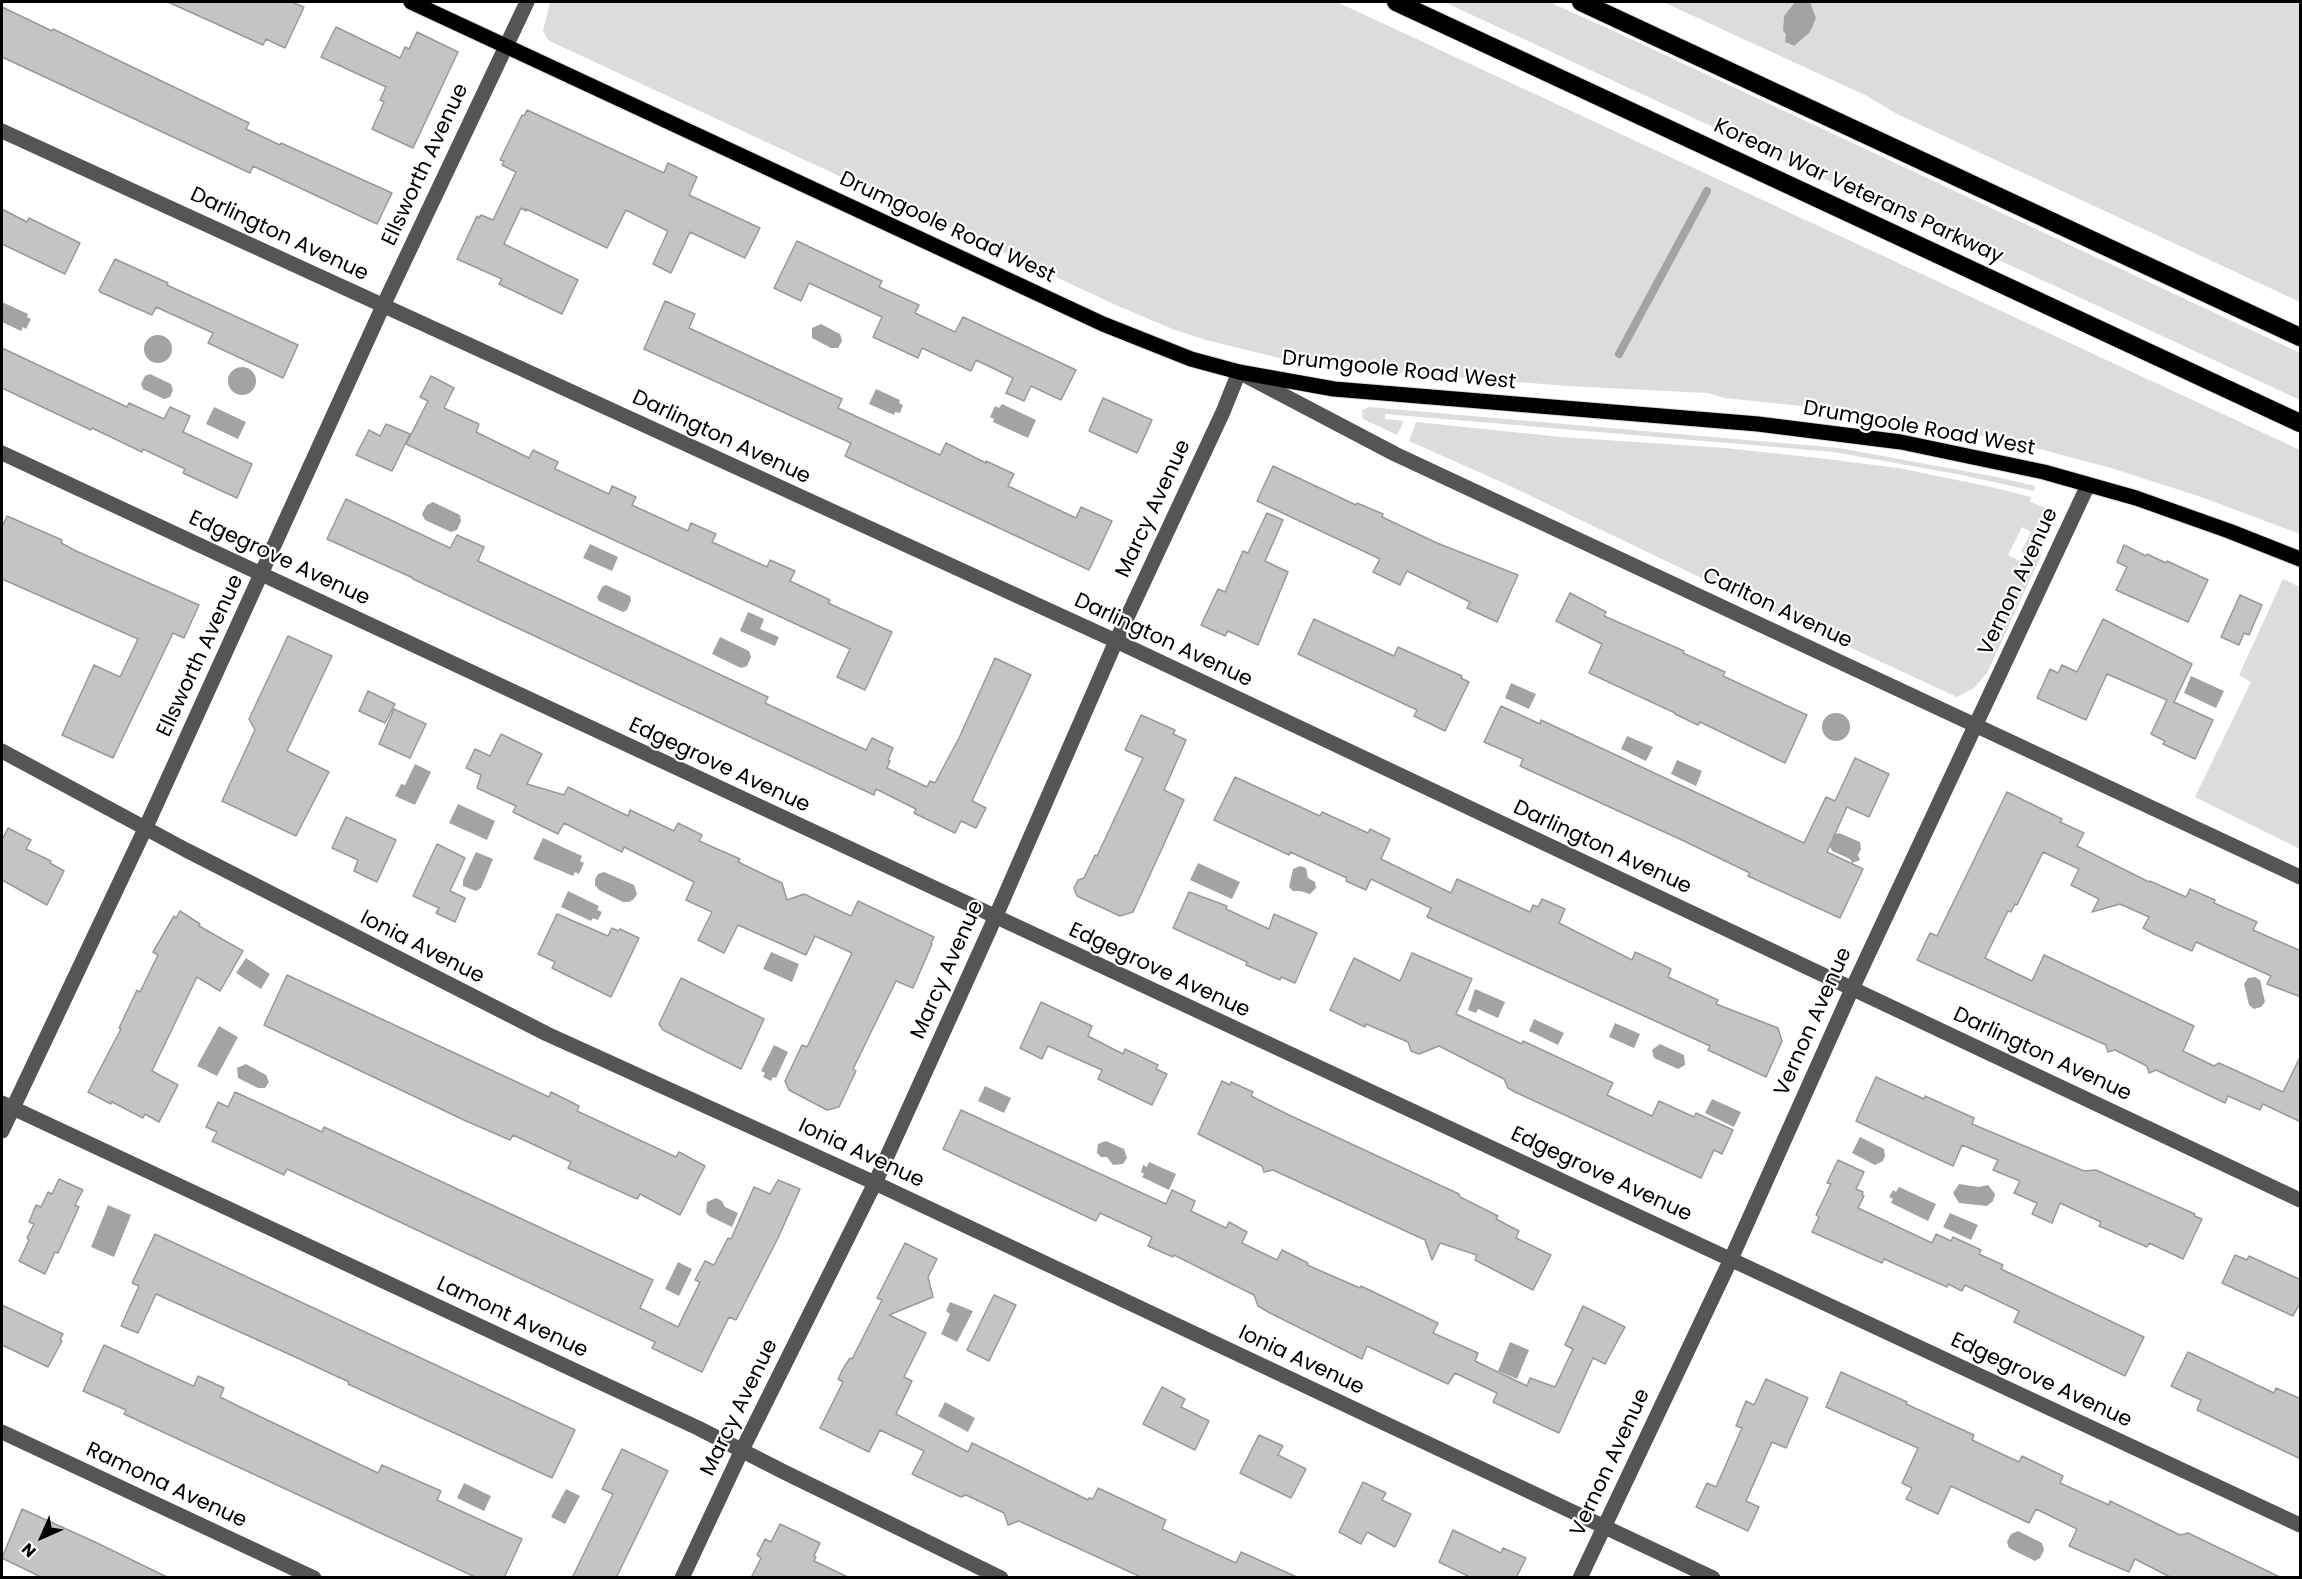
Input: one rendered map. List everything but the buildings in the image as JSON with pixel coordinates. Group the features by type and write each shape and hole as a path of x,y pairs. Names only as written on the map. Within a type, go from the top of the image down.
{"highway":[{"name":"Korean War Veterans Parkway","path":"1396,2 2301,423"},
{"path":"1581,2 2301,337"}],"main road":[{"name":"Drumgoole Road West","path":"411,2 1103,324 1191,359 1239,372 1334,389 1661,416 1853,435 2044,472 2136,498 2220,527 2301,559"}],"street":[{"name":"Ellsworth Avenue","path":"2,1131 7,1105 145,829 383,306 527,2"},
{"name":"Darlington Avenue","path":"2,131 1116,641 2301,1200"},
{"name":"Marcy Avenue","path":"682,1578 742,1450 875,1183 995,918 1116,641 1219,421 1239,372"},
{"name":"Carlton Avenue","path":"1239,372 1395,454 2301,877"},
{"name":"Edgegrove Avenue","path":"2,453 2301,1525"},
{"name":"Vernon Avenue","path":"1580,1578 1731,1259 1852,990 1977,726 2070,519 2088,485"},
{"name":"Ionia Avenue","path":"2,751 145,829 547,1034 875,1183 1713,1578"},
{"name":"Lamont Avenue","path":"7,1105 677,1418 1002,1578"},
{"name":"Ramona Avenue","path":"2,1432 314,1578"}],"shaded area":[{"path":"550,2 1337,2 2300,450 2300,534 2201,497 2111,468 2028,446 1920,422 1849,411 1725,398 1707,393 1568,386 1352,369 1283,359 1206,340 1175,330 1118,306 548,40 543,31"},
{"path":"1444,2 1549,2 1616,32 2300,353 2300,400"},
{"path":"1663,2 1795,2 1784,16 1783,31 1786,34 1785,42 1793,46 1816,18 1810,2 2300,2 2300,302 1897,114 1867,96"},
{"path":"1795,2 1810,2 1816,18 1810,32 1794,46 1785,42 1786,34 1783,31 1784,16"},
{"path":"2,302 28,314 27,317 31,319 26,329 23,327 21,331 2,322"},
{"path":"821,324 840,334 842,341 838,348 831,348 812,338 812,328"},
{"path":"158,335 168,339 172,349 168,359 158,363 148,359 144,349 148,339"},
{"path":"242,367 252,371 256,381 252,391 242,395 232,391 228,381 232,371"},
{"path":"150,374 171,384 173,390 170,397 164,399 143,389 141,384 145,376"},
{"path":"876,389 900,400 899,403 903,405 900,413 895,412 894,415 869,404"},
{"path":"1002,404 1036,420 1028,438 993,422 994,419 990,417 995,406 999,408"},
{"path":"214,407 246,422 238,439 206,424"},
{"path":"1369,407 1839,448 2035,486 2034,491 1962,475 1834,452 1385,414 1385,419 1404,421 1397,435 1363,419 1362,410"},
{"path":"1416,422 1561,437 1725,448 1898,468 2031,497 2030,502 2046,508 2042,517 2041,556 1987,673 1974,688 1957,697 1745,599 1510,486 1409,441","holes":["2022,527 2031,532 2021,552 2025,553 2020,561 2008,555"]},
{"path":"433,502 460,515 461,521 457,530 451,532 425,520 422,514 427,505"},
{"path":"590,544 618,557 612,571 583,558"},
{"path":"2283,579 2300,587 2300,849 2195,797 2251,682 2239,675"},
{"path":"606,585 630,596 631,600 627,610 623,612 599,601 597,597 602,587"},
{"path":"748,612 764,619 760,629 779,637 775,646 740,631"},
{"path":"720,637 749,651 751,657 747,666 741,668 712,654"},
{"path":"2191,676 2224,691 2216,708 2184,693"},
{"path":"1511,683 1536,694 1529,709 1505,698"},
{"path":"1836,713 1846,717 1850,727 1846,737 1836,741 1826,737 1822,727 1826,717"},
{"path":"1627,736 1653,747 1646,761 1621,749"},
{"path":"1677,760 1702,771 1696,786 1671,774"},
{"path":"415,764 431,772 415,805 395,796 401,784 405,785"},
{"path":"458,804 495,821 487,840 449,823"},
{"path":"1839,833 1860,842 1861,849 1858,855 1860,860 1852,863 1850,859 1832,851 1829,844 1833,835"},
{"path":"543,838 582,856 580,861 584,863 579,874 575,872 573,876 533,859"},
{"path":"476,852 493,859 481,888 476,891 463,886 463,880"},
{"path":"1198,863 1240,882 1232,899 1190,880"},
{"path":"1300,866 1306,868 1308,878 1315,882 1316,888 1310,894 1293,891 1289,887 1293,869"},
{"path":"604,872 634,885 637,894 634,899 623,902 599,890 595,885 595,879 598,874"},
{"path":"568,891 599,906 597,910 602,912 598,920 593,918 591,921 561,907"},
{"path":"771,952 799,964 792,982 763,969"},
{"path":"246,958 270,974 261,989 236,973"},
{"path":"2255,977 2260,980 2265,1002 2261,1007 2254,1009 2249,1005 2244,984 2248,978"},
{"path":"1475,989 1505,1002 1498,1018 1478,1009 1476,1013 1468,1010"},
{"path":"1534,1019 1564,1033 1558,1045 1529,1031"},
{"path":"1615,1023 1640,1034 1634,1048 1609,1037"},
{"path":"219,1026 238,1037 217,1076 197,1066"},
{"path":"1660,1044 1684,1055 1685,1065 1678,1069 1654,1058 1652,1050"},
{"path":"774,1045 788,1052 776,1078 773,1077 771,1081 763,1077 765,1073 761,1071"},
{"path":"246,1064 266,1075 269,1082 265,1088 258,1088 238,1078 237,1068"},
{"path":"985,1086 1011,1098 1004,1113 978,1101"},
{"path":"1712,1099 1741,1112 1734,1127 1705,1113"},
{"path":"1860,1137 1884,1149 1883,1161 1875,1165 1852,1153"},
{"path":"1106,1141 1124,1149 1127,1158 1123,1164 1113,1165 1107,1157 1101,1157 1097,1153 1098,1144"},
{"path":"1149,1162 1176,1174 1169,1190 1142,1177 1143,1165 1147,1167"},
{"path":"1959,1184 1979,1187 1988,1185 1995,1194 1993,1201 1987,1206 1959,1203 1953,1193"},
{"path":"1899,1187 1936,1204 1928,1221 1891,1203 1893,1199 1889,1197 1893,1190 1896,1192"},
{"path":"716,1198 722,1201 725,1207 738,1213 732,1227 709,1216 706,1212 707,1202"},
{"path":"108,1205 131,1215 114,1257 91,1247"},
{"path":"1950,1213 1978,1225 1971,1240 1943,1227"},
{"path":"678,1262 692,1269 679,1296 665,1289"},
{"path":"950,1302 973,1311 957,1342 941,1334 950,1314 946,1311"},
{"path":"1510,1342 1529,1350 1517,1379 1498,1371"},
{"path":"945,1402 975,1418 968,1432 938,1416"},
{"path":"464,1483 491,1496 484,1511 457,1498"},
{"path":"566,1489 580,1496 565,1524 551,1517"},
{"path":"2018,1531 2042,1543 2044,1550 2040,1558 2035,1561 2009,1548 2007,1542 2011,1534"}],"waterway":[{"path":"1619,354 1707,191"}]}
